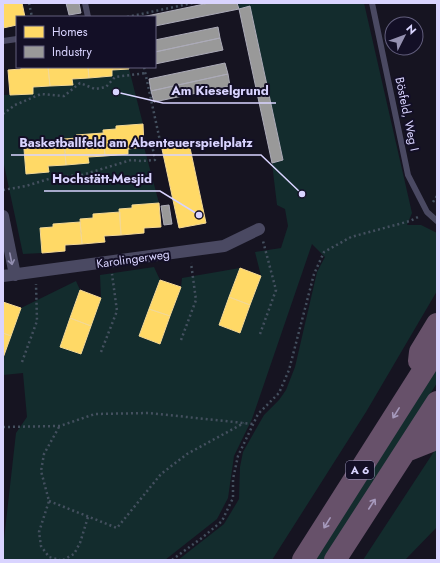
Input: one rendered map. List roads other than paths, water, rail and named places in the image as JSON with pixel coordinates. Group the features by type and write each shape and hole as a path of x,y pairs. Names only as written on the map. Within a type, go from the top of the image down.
{"highway":[{"path":"417,380 420,352 437,324"},
{"name":"A 6","path":"303,560 437,349"},
{"name":"A 6","path":"335,560 437,402"},
{"path":"406,451 432,441 437,433"}],"street":[{"path":"3,216 9,275"},
{"name":"Karolingerweg","path":"9,275 224,246 259,229"}],"lane":[{"path":"85,3 88,16"},
{"name":"Bösfeld, Weg I","path":"372,3 408,175 427,212 437,221"},
{"path":"3,41 16,39"}],"place":[{"name":"Am Kieselgrund","path":"116,92"},
{"name":"Basketballfeld am Abenteuerspielplatz","path":"302,194"},
{"name":"Hochstätt-Mesjid","path":"199,215"}]}
